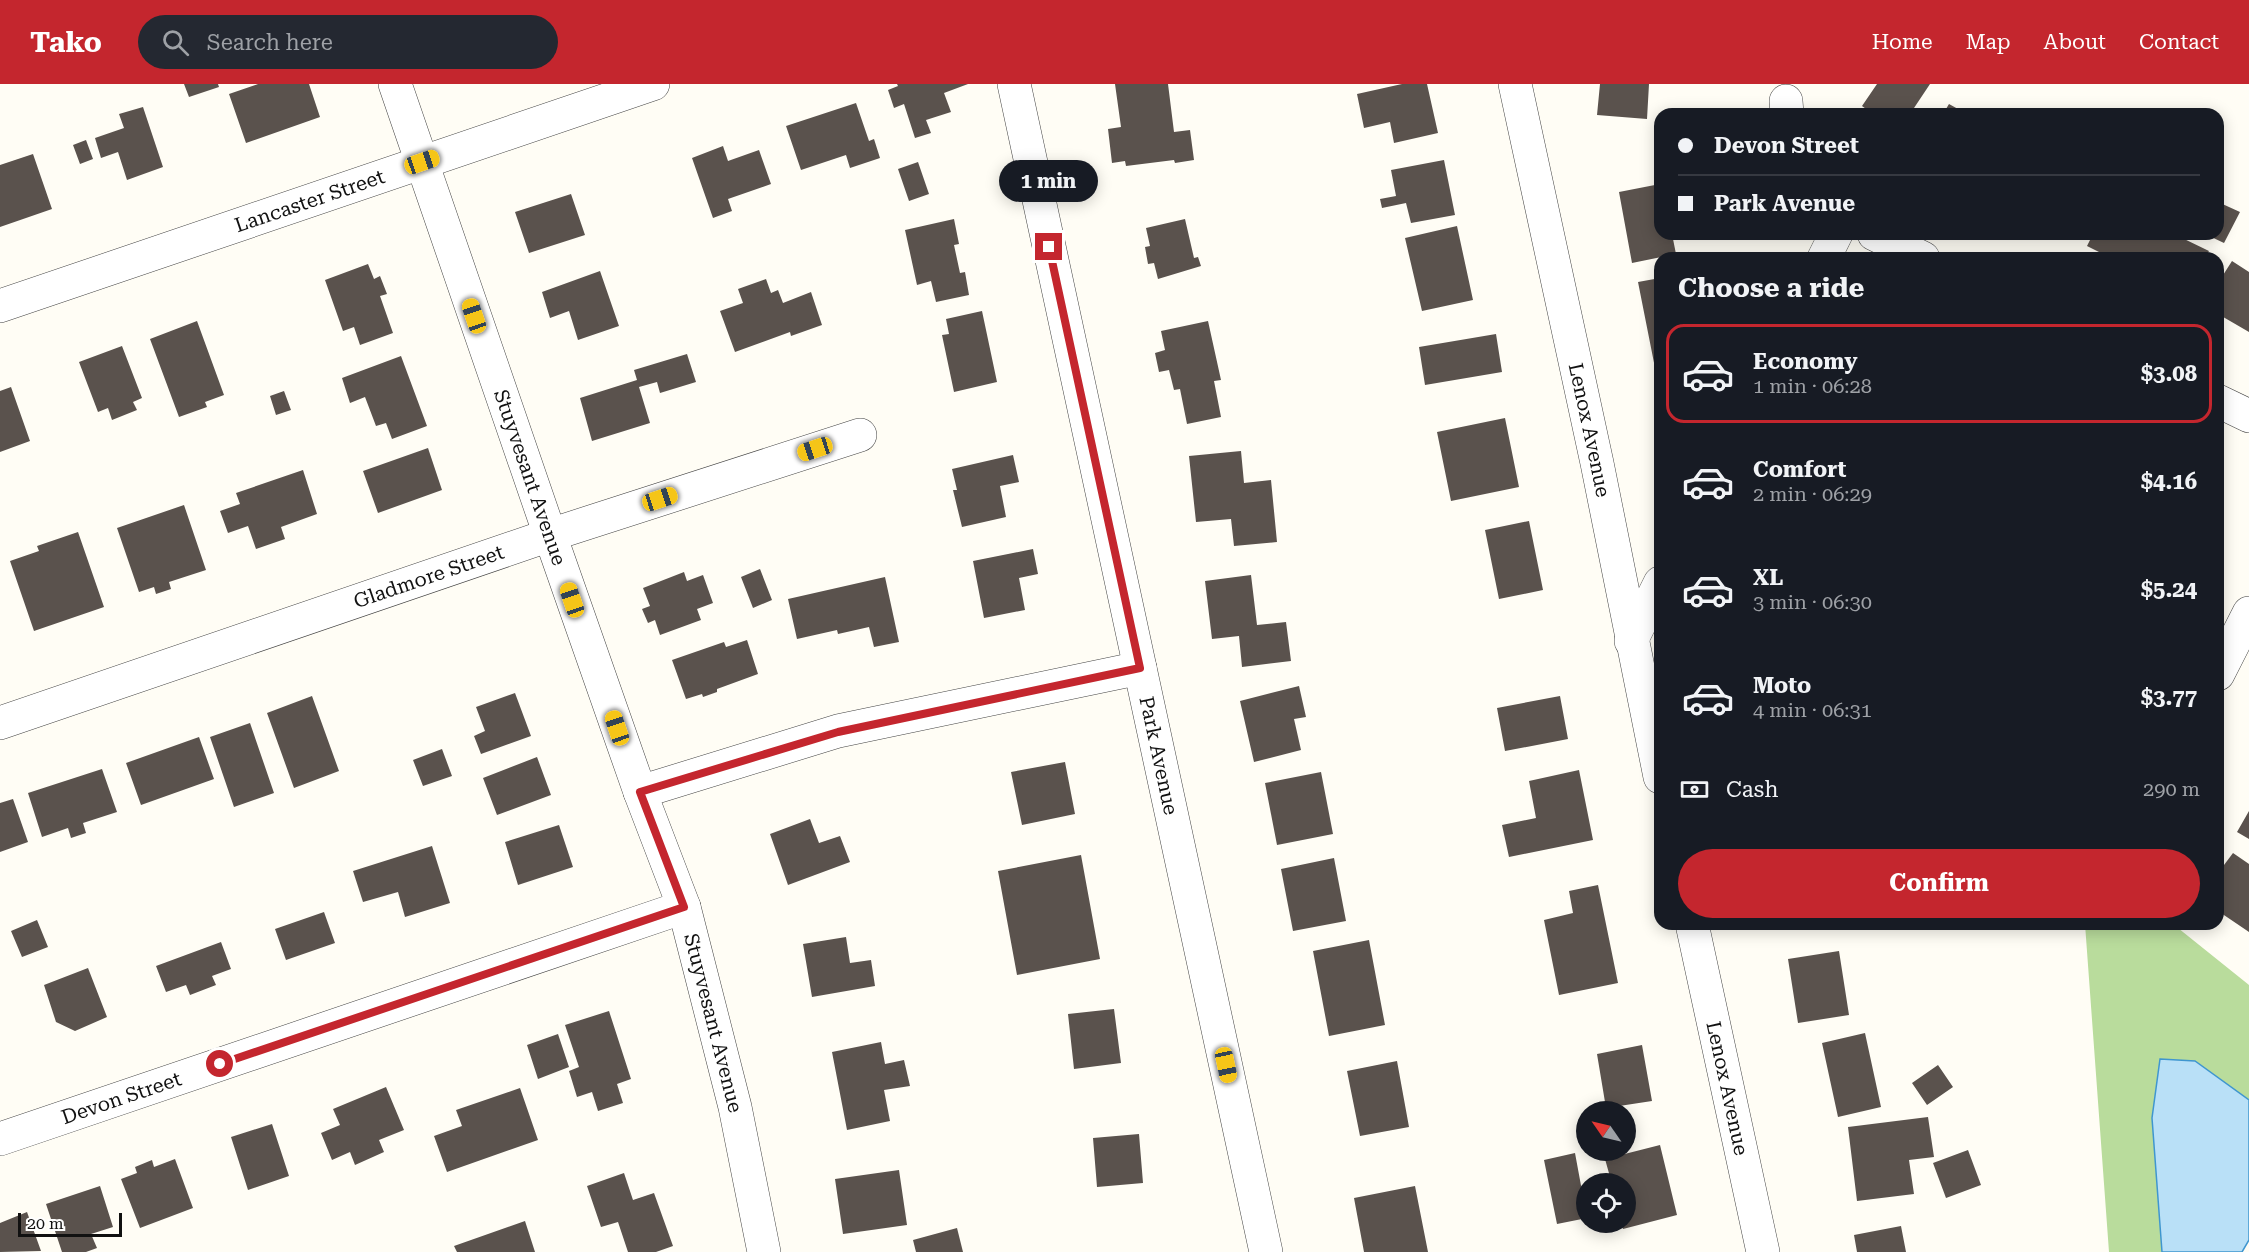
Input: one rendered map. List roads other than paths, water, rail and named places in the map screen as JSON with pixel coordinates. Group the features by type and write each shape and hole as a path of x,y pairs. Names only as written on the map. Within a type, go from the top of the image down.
{"street":[{"name":"Stuyvesant Avenue","path":"395,84 550,536 640,792 684,907 735,1107 764,1252"},
{"name":"Lancaster Street","path":"0,306 653,84"},
{"name":"Park Avenue","path":"1014,84 1266,1252"},
{"name":"Lenox Avenue","path":"1515,84 1598,463 1631,641 1654,749"},
{"path":"1886,240 1911,252"},
{"path":"2224,404 2249,416"},
{"name":"Gladmore Street","path":"0,723 550,536 860,435"},
{"path":"1631,641 1654,595"},
{"path":"2224,662 2249,613"},
{"path":"640,792 838,732 1140,668"},
{"name":"Devon Street","path":"0,1139 684,907"},
{"name":"Lenox Avenue","path":"1693,930 1763,1252"}],"water":[{"path":"2160,1059 2195,1061 2249,1100 2249,1240 2242,1252 2162,1252 2152,1118"}]}
